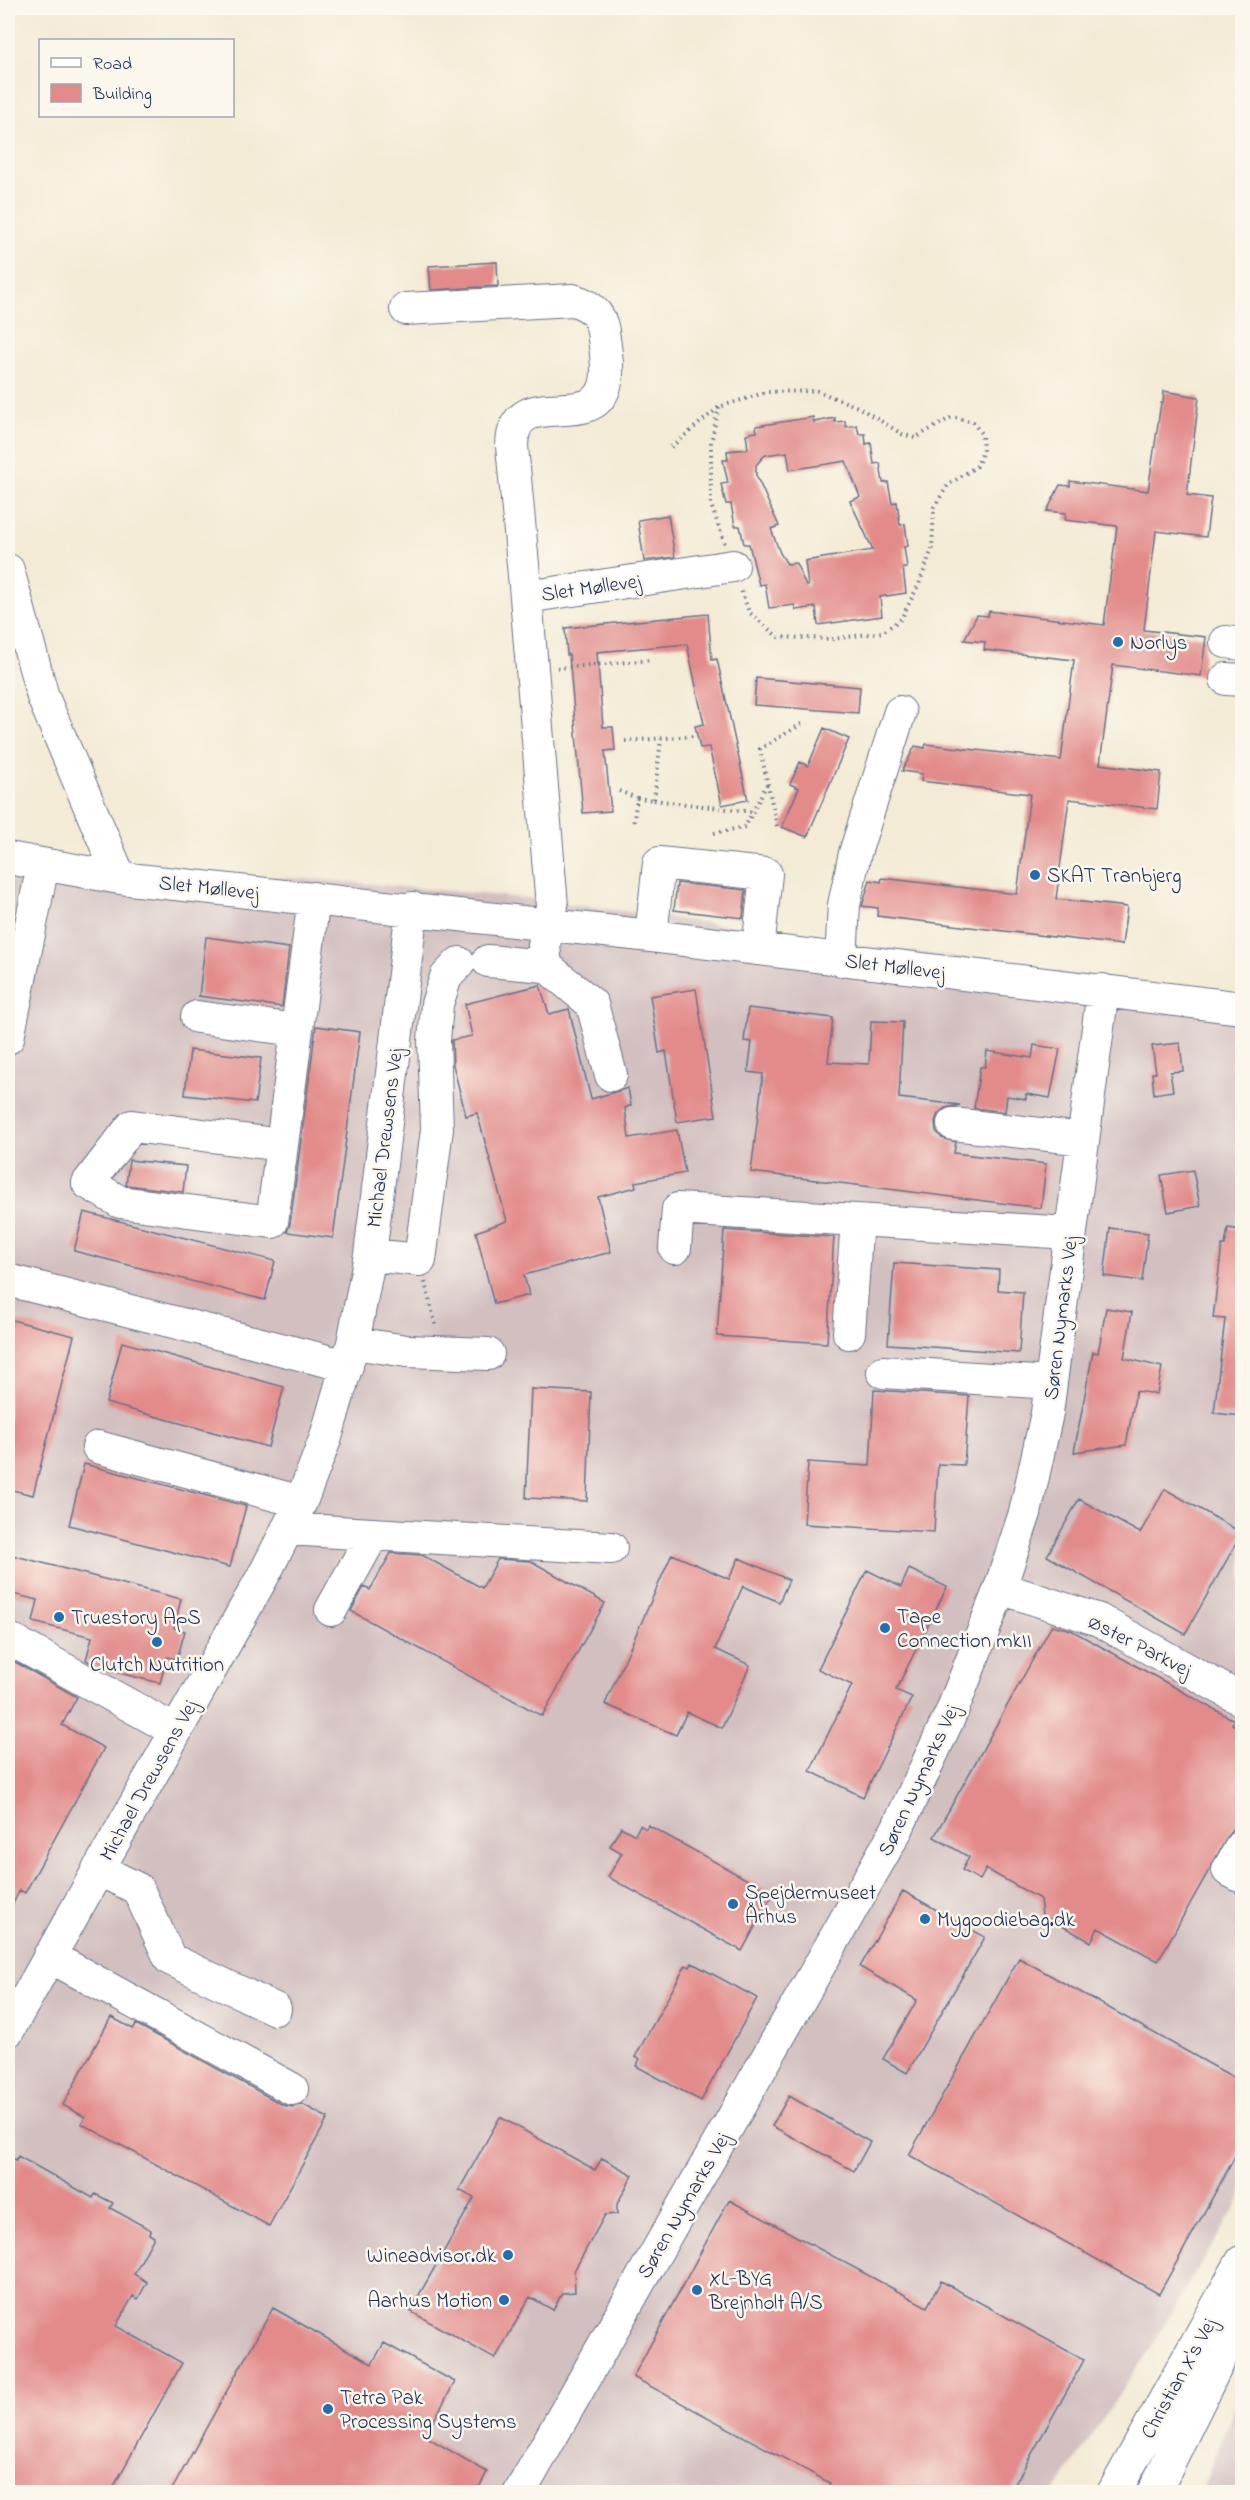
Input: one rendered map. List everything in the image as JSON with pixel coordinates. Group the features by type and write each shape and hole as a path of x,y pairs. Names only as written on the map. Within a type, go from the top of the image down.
{"main road":[{"name":"Christian X's Vej","path":"1114,2493 1239,2268"},
{"path":"1134,2493 1239,2268"},
{"name":"Christian X's Vej","path":"1154,2493 1242,2313"}],"street":[{"path":"406,309 573,300 584,303 600,317 606,356 606,385 602,394 587,406 527,414 514,429 512,446 526,597"},
{"name":"Slet Møllevej","path":"548,924 552,906 526,597 733,566"},
{"path":"8,570 43,697 120,878"},
{"path":"841,960 843,905 855,853 900,712"},
{"name":"Slet Møllevej","path":"8,858 120,878 548,924 1242,1008"},
{"path":"651,936 659,863 766,874 758,949"},
{"path":"8,1038 44,865"},
{"path":"282,1145 132,1126 88,1183 120,1202 272,1222 297,1030 314,898"},
{"name":"Michael Drewsens Vej","path":"8,2031 287,1529 301,1502 326,1437 350,1355 370,1254 412,909"},
{"path":"546,966 544,945 548,924"},
{"path":"370,1254 420,1260 437,1129 434,1041 437,1004 446,976 474,962 546,966 592,1004 611,1075"},
{"name":"Søren Nymarks Vej","path":"520,2493 897,1829 952,1711 1000,1588 1025,1513 1047,1413 1103,990"},
{"path":"197,1017 297,1030"},
{"path":"953,1124 1083,1139"},
{"path":"384,1137 435,1145"},
{"path":"675,1248 678,1209 1070,1233"},
{"path":"849,1333 857,1220"},
{"path":"8,1280 350,1355 407,1351 488,1354"},
{"path":"883,1372 1051,1383"},
{"path":"98,1447 301,1502"},
{"path":"287,1529 610,1548"},
{"path":"331,1610 373,1534"},
{"name":"Øster Parkvej","path":"1000,1588 1099,1620 1242,1700"},
{"path":"8,1638 176,1731"},
{"path":"1242,1845 1228,1870 1242,1877"},
{"name":"Michael Drewsens Vej","path":"98,1869 138,1889 170,1959 275,2009"},
{"path":"49,1956 292,2089"}],"path":[{"path":"671,447 719,407 767,392 817,391 858,407 902,434 915,438 952,417 973,422 982,435 983,451 977,466 948,485 934,507 932,549 919,584 901,619 883,632 833,639 778,637 749,612 711,505 711,442 719,407"},
{"path":"532,670 652,660"},
{"path":"777,826 760,749 804,723"},
{"path":"625,741 694,736"},
{"path":"654,800 661,738"},
{"path":"714,833 745,827 768,784"},
{"path":"619,791 637,798 753,812"},
{"path":"633,826 637,798"},
{"path":"420,1260 440,1341 439,1352"}],"shaded area":[{"path":"8,847 138,871 326,880 536,899 1242,998 1242,2196 1148,2352 1054,2492 8,2492"},
{"path":"1242,2389 1242,2492 1201,2492"}],"building":[{"path":"497,262 498,286 431,290 429,266"},
{"path":"1164,391 1199,397 1187,495 1211,498 1206,537 1156,531 1144,630 1206,637 1201,676 1113,665 1100,764 1161,772 1157,809 1069,799 1056,899 1127,907 1122,945 877,916 878,908 862,906 870,880 881,882 882,878 1017,894 1030,794 921,781 922,774 902,771 915,746 925,748 926,744 1061,760 1074,660 984,650 985,642 964,640 977,615 988,616 989,611 1104,625 1117,526 1065,520 1066,513 1047,511 1060,485 1070,486 1070,481 1148,491"},
{"path":"813,417 814,422 835,418 835,422 845,421 846,427 857,425 859,434 865,434 866,444 871,443 874,464 880,463 883,483 888,482 892,503 897,502 900,525 905,524 908,546 904,547 907,568 903,568 906,593 880,597 882,616 818,625 816,607 796,610 795,605 769,608 765,584 759,585 749,544 744,544 740,526 735,526 731,504 726,504 721,484 728,483 723,460 728,460 727,451 748,449 746,434 757,432 756,426","holes":["787,452 790,470 846,461 860,497 850,501 873,550 805,561 808,586 796,563 787,564 780,553 771,529 779,526 756,475 756,465 765,455"]},
{"path":"668,515 675,557 644,561 638,520"},
{"path":"708,614 712,660 717,659 748,800 722,805 709,747 700,748 695,726 704,724 687,644 597,652 603,727 613,727 615,750 605,751 611,811 583,813 565,628"},
{"path":"756,678 860,687 858,713 754,705"},
{"path":"824,728 849,739 807,837 782,827 799,788 790,784 800,762 808,766"},
{"path":"677,883 746,890 743,918 674,910"},
{"path":"206,937 289,948 282,1007 199,996"},
{"path":"540,985 549,1014 569,1009 591,1099 628,1088 631,1105 625,1108 629,1138 677,1130 685,1173 635,1182 636,1187 598,1197 611,1252 524,1275 529,1295 494,1304 476,1232 507,1221 477,1113 466,1116 453,1065 452,1040 472,1036 465,1004"},
{"path":"696,989 716,1116 677,1122 666,1051 659,1053 650,996"},
{"path":"748,1008 833,1018 828,1062 869,1064 871,1021 903,1022 899,1098 960,1105 945,1108 938,1114 935,1121 936,1131 942,1138 956,1142 954,1153 1046,1164 1041,1208 751,1172 763,1074 748,1072 752,1042 744,1041"},
{"path":"316,1026 360,1032 333,1238 287,1232 290,1224"},
{"path":"1180,1043 1183,1071 1170,1072 1173,1091 1154,1094 1152,1073 1156,1073 1152,1046"},
{"path":"1034,1045 1060,1049 1050,1098 1026,1094 1026,1099 1007,1096 1005,1112 974,1108 980,1067 985,1067 987,1051 1032,1058"},
{"path":"190,1050 261,1058 255,1103 185,1095"},
{"path":"129,1160 186,1166 183,1192 126,1185"},
{"path":"1193,1170 1200,1206 1168,1212 1161,1175"},
{"path":"84,1212 275,1261 265,1300 74,1251"},
{"path":"1110,1228 1148,1233 1142,1281 1104,1276"},
{"path":"1228,1228 1242,1230 1242,1416 1214,1413 1225,1319 1213,1318 1222,1245 1225,1245"},
{"path":"724,1230 834,1237 827,1343 717,1336"},
{"path":"894,1263 999,1270 998,1290 1023,1292 1019,1353 888,1344"},
{"path":"1106,1308 1132,1312 1124,1358 1162,1367 1157,1394 1136,1391 1126,1445 1074,1452 1093,1352 1098,1353"},
{"path":"12,1320 74,1336 33,1495 8,1489 8,1336"},
{"path":"122,1342 284,1387 268,1447 106,1403"},
{"path":"531,1389 591,1392 587,1501 526,1498"},
{"path":"874,1390 969,1396 964,1465 938,1464 934,1532 804,1524 808,1462 870,1466"},
{"path":"84,1464 246,1506 230,1567 69,1525"},
{"path":"1165,1489 1242,1533 1185,1634 1047,1556 1079,1499 1140,1533"},
{"path":"391,1553 422,1555 482,1588 498,1559 531,1561 605,1603 542,1716 351,1611 364,1587 370,1590"},
{"path":"8,1554 181,1599 174,1628 185,1631 177,1659 167,1657 160,1683 99,1668 86,1660 92,1637 33,1622 38,1600 8,1593"},
{"path":"672,1554 729,1579 739,1558 789,1580 779,1602 743,1586 715,1649 750,1665 722,1728 687,1712 676,1735 605,1704"},
{"path":"909,1569 947,1587 896,1690 912,1697 863,1797 810,1771 852,1685 818,1669 867,1570 901,1587"},
{"path":"1052,1625 1071,1630 1234,1720 1232,1724 1242,1730 1242,1811 1158,1961 1098,1928 1091,1942 1042,1915 1040,1899 986,1869 980,1880 962,1870 969,1857 934,1837"},
{"path":"8,1658 77,1697 62,1725 104,1748 25,1893 20,1890 8,1913"},
{"path":"640,1825 646,1829 648,1825 773,1894 742,1951 608,1877 622,1853 610,1846 621,1827 635,1835"},
{"path":"903,1891 985,1937 907,2073 883,2059 917,2000 860,1967"},
{"path":"1019,1958 1242,2082 1242,2144 1159,2294 909,2155"},
{"path":"692,1963 757,1998 701,2101 636,2066 640,2059 635,2057 686,1965 690,1967"},
{"path":"111,2017 133,2029 136,2024 283,2105 293,2107 302,2104 328,2118 269,2226 82,2124 85,2117 63,2105"},
{"path":"789,2096 870,2142 854,2171 772,2126"},
{"path":"500,2117 595,2170 602,2158 633,2175 617,2204 617,2214 605,2215 574,2271 575,2292 562,2293 553,2310 530,2297 495,2359 410,2311 474,2198 459,2190"},
{"path":"8,2156 16,2160 18,2156 93,2198 95,2194 113,2203 110,2208 151,2230 149,2234 154,2237 134,2274 147,2282 138,2299 133,2296 116,2326 182,2363 110,2493 8,2493"},
{"path":"729,2200 927,2307 941,2281 1084,2360 1010,2493 842,2493 829,2485 830,2483 633,2377"},
{"name":"Tetra Pak Processing Systems","path":"273,2308 372,2364 384,2343 455,2382 425,2436 487,2472 476,2493 170,2493"}],"place":[{"name":"Norlys","path":"1118,642"},
{"name":"SKAT Tranbjerg","path":"1035,875"},
{"name":"Truestory ApS","path":"59,1617"},
{"name":"Tape Connection mkII","path":"885,1628"},
{"name":"Clutch Nutrition","path":"157,1642"},
{"name":"Spejdermuseet Århus","path":"733,1904"},
{"name":"Mygoodiebag.dk","path":"925,1919"},
{"name":"Wineadvisor.dk","path":"508,2255"},
{"name":"XL-BYG Brejnholt A/S","path":"697,2290"},
{"name":"Aarhus Motion","path":"504,2300"},
{"name":"Tetra Pak Processing Systems","path":"328,2409"}]}
